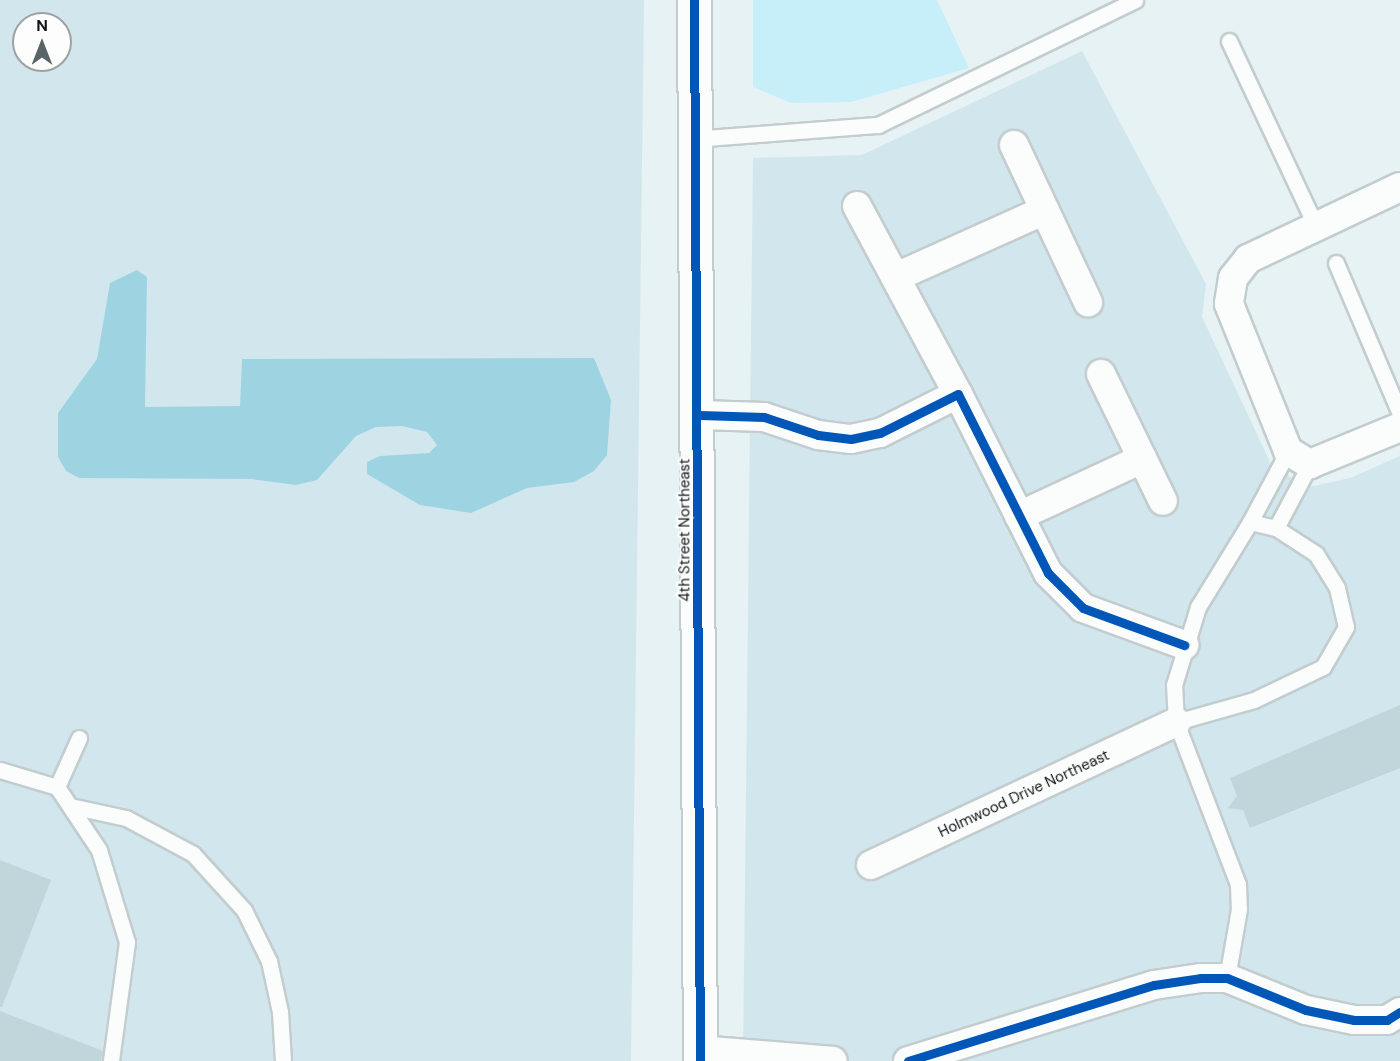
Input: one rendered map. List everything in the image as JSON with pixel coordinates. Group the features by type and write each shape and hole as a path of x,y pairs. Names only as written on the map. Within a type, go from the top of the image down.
{"street":[{"name":"4th Street Northeast","path":"694,0 694,139 700,415 700,1056"},
{"path":"1014,145 1088,302"},
{"path":"1400,187 1248,259 1233,278 1229,304 1299,457 1400,427"},
{"path":"857,206 958,394 1048,573 1083,608 1184,645"},
{"path":"896,277 1045,210"},
{"path":"1101,374 1162,501"},
{"path":"700,415 764,417 818,435 851,439 880,433 958,394"},
{"path":"1019,516 1142,459"},
{"name":"Holmwood Drive Northeast","path":"871,865 1176,722"},
{"path":"908,1061 1154,985 1227,978 1306,1010 1354,1020 1387,1020 1400,1012"},
{"path":"700,1056 766,1051 833,1061"}],"lane":[{"path":"694,139 878,124 1135,0"},
{"path":"1229,41 1316,227"},
{"path":"1336,263 1400,414"},
{"path":"1227,978 1239,909 1238,884 1176,722 1174,685 1184,645 1198,607 1250,522 1299,457"},
{"path":"1276,528 1299,457"},
{"path":"1176,722 1254,700 1323,667 1346,627 1337,588 1316,554 1276,528 1250,522"},
{"path":"57,787 79,738"},
{"path":"0,770 57,787 75,807 99,850 127,942 111,1061"},
{"path":"75,807 126,818 193,854 244,909 269,961 280,1012 283,1061"}],"shaded area":[{"path":"0,0 644,0 631,1061 0,1061"},
{"path":"753,0 937,0 969,68 851,102 791,103 753,87"},
{"path":"1082,51 1206,284 1202,317 1270,462 1305,488 1350,478 1400,456 1400,1061 743,1061 753,158 862,155"},
{"path":"137,270 147,277 145,407 240,406 242,359 594,358 611,400 607,455 594,471 574,482 527,488 471,513 420,505 367,474 367,462 380,456 429,453 437,445 427,432 402,426 376,427 356,436 317,480 296,485 251,479 79,478 66,471 58,457 58,413 97,359 110,283"}],"building":[{"path":"1400,705 1400,768 1250,828 1243,810 1228,808 1237,796 1230,778"},
{"path":"0,860 51,880 2,1007 0,1007"},
{"path":"0,1011 103,1051 101,1061 0,1061"}],"cycle path":[{"path":"694,0 700,1061"},
{"path":"700,415 764,417 818,435 851,439 880,433 958,394 1048,573 1083,608 1184,645"},
{"path":"908,1061 1154,985 1201,978 1227,978 1306,1010 1354,1020 1387,1020 1400,1012"}]}
